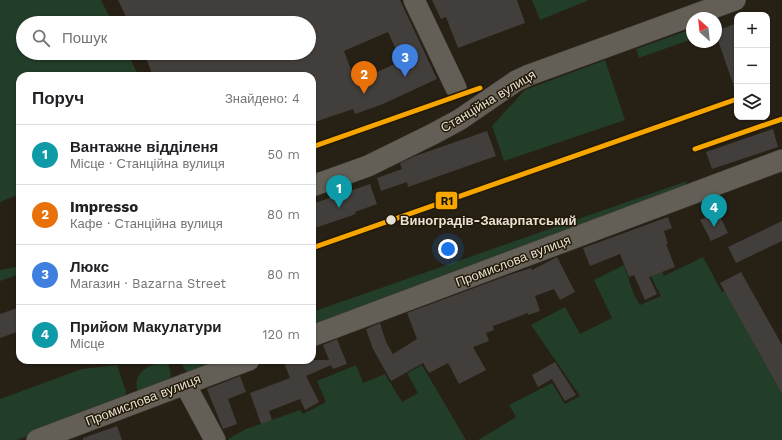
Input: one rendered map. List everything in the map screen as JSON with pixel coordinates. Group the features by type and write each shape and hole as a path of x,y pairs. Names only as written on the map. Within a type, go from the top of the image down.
{"street":[{"path":"414,0 456,88"},
{"name":"Станційна вулиця","path":"316,185 368,166 434,134 459,120 516,81 529,75 734,0"},
{"name":"Промислова вулиця","path":"316,335 782,160"},
{"name":"Промислова вулиця","path":"36,440 238,364"},
{"path":"185,384 215,440"}],"green space":[{"path":"0,0 101,0 109,16 16,16 16,60 131,60 137,72 16,72 16,196 0,202"},
{"path":"532,0 589,0 540,20"},
{"path":"686,31 686,41 639,58 636,49"},
{"path":"605,60 625,120 504,161 492,126 525,90"},
{"path":"687,181 685,186 316,327 316,311"},
{"path":"703,257 722,292 725,291 782,394 782,440 478,440 516,417 509,405 552,383 565,404 580,396 531,325 565,307 580,334 612,318 594,280 624,265 634,295 640,305 661,296 650,275 662,270 664,276"},
{"path":"16,267 16,275 0,281 0,270"},
{"path":"154,364 168,364 171,375 170,379 138,393 138,377"},
{"path":"182,364 217,364 189,373 185,370"},
{"path":"117,365 126,391 125,396 117,402 17,440 0,440 0,399 82,369"},
{"path":"356,365 363,383 385,374 402,402 418,393 407,373 422,365 466,440 228,439 246,429 300,410 303,414 326,402 317,381"}],"building":[{"path":"118,0 400,0 437,79 383,104 355,114 353,109 316,122 316,72 151,72 147,60 316,60 316,16 126,16","holes":["388,32 401,61 355,81 344,51"]},
{"path":"432,0 517,0 525,23 458,48 446,17 441,19"},
{"path":"734,24 734,87 721,48 722,48 722,29"},
{"path":"773,129 778,147 712,169 706,152"},
{"path":"487,131 496,156 408,187 407,182 381,191 377,178 402,169 400,163 415,156"},
{"path":"370,184 377,204 355,212 356,214 316,228 316,203"},
{"path":"718,212 728,233 711,241 700,220"},
{"path":"668,217 672,228 664,231 668,244 666,244 675,267 649,277 657,294 645,300 634,275 629,277 620,254 590,266 583,248"},
{"path":"782,221 782,241 736,263 728,247"},
{"path":"557,257 575,292 560,300 554,289 535,296 540,311 528,315 528,313 493,326 494,330 486,333 489,341 473,347 486,370 459,384 448,363 429,373 423,363 391,381 373,349 366,329 380,323 386,342 393,354 417,339 407,313 509,275 531,268 532,270"},
{"path":"741,272 782,345 782,394 720,283"},
{"path":"16,308 16,332 0,338 0,314"},
{"path":"337,339 347,364 333,369 331,365 306,376 319,402 305,410 300,399 269,411 272,420 261,424 250,393 290,378 285,364 316,364 316,360 329,360 323,345"},
{"path":"555,362 576,395 565,401 552,379 538,387 532,375"},
{"path":"240,376 246,392 228,399 237,424 223,429 207,389"},
{"path":"117,426 122,440 83,440 83,438"}],"transit line":[{"name":"R1","path":"316,146 480,88"},
{"name":"R1","path":"316,247 734,100"},
{"name":"R1","path":"695,149 782,119"}],"place":[{"name":"Люкс","path":"405,77"},
{"name":"Impresso","path":"364,94"},
{"name":"Вантажне відділеня","path":"339,208"},
{"name":"Виноградів-Закарпатський","path":"391,220"},
{"name":"Прийом Макулатури","path":"714,227"}]}
